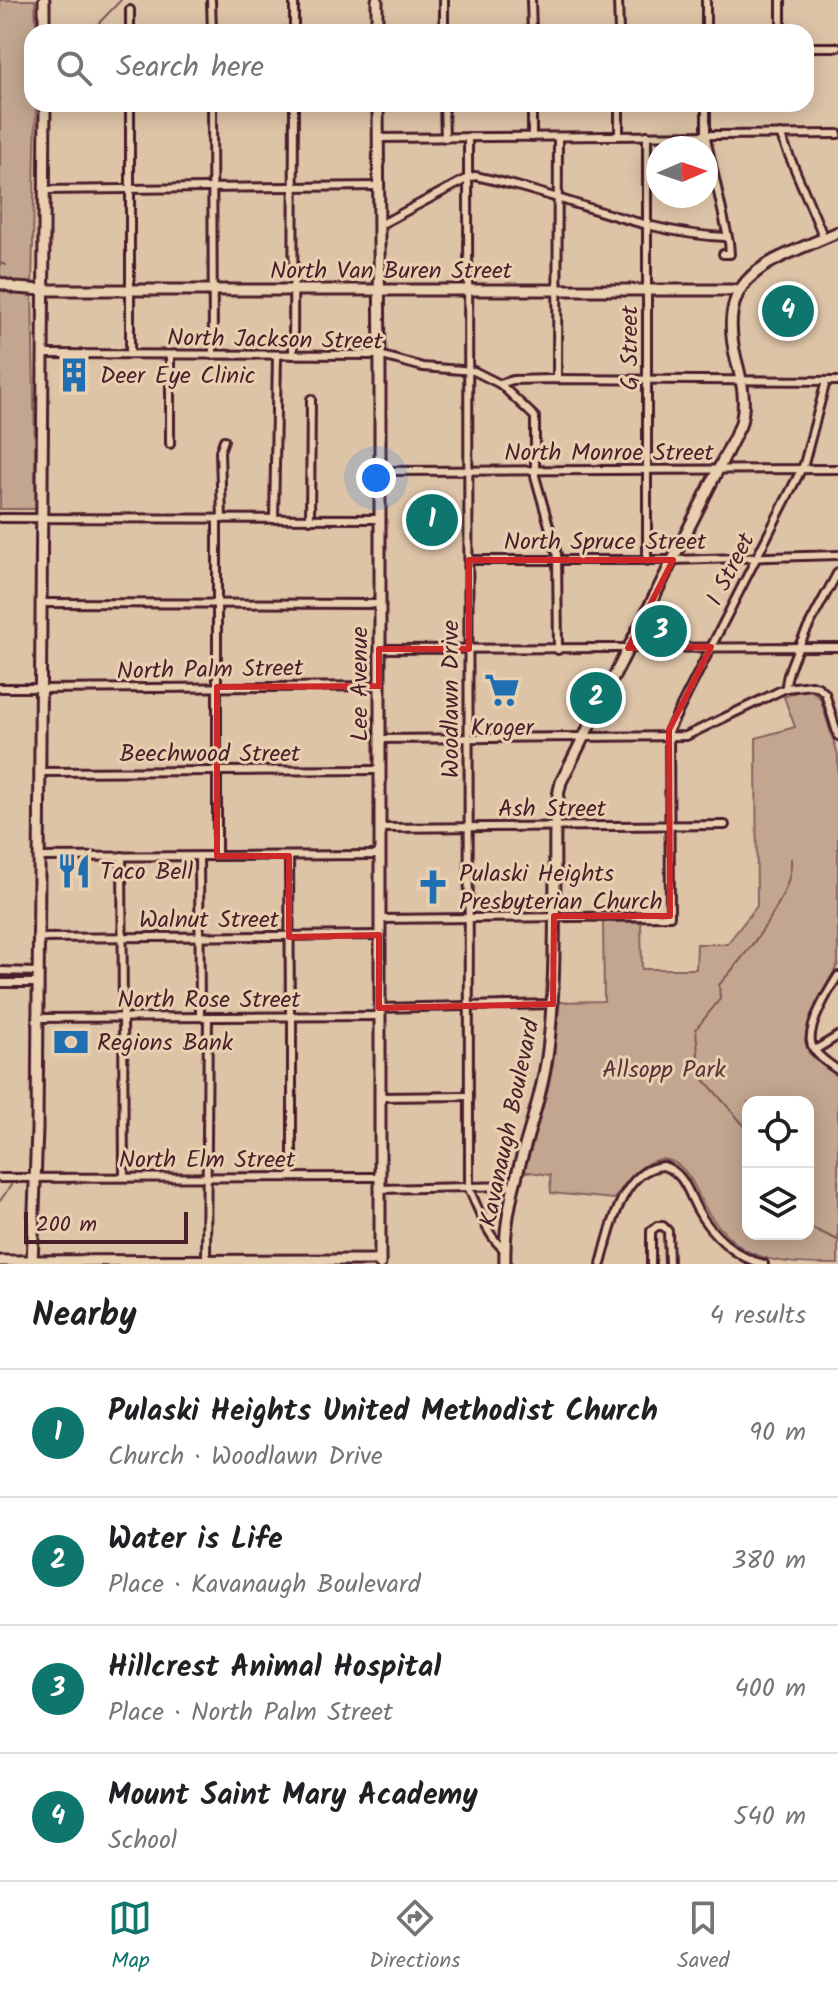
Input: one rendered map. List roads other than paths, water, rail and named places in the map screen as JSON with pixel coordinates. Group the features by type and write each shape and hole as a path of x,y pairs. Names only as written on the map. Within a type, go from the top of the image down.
{"street":[{"path":"44,0 44,24"},
{"path":"211,0 212,24"},
{"path":"294,0 294,24"},
{"path":"377,0 377,24"},
{"path":"444,0 444,24"},
{"path":"531,0 532,24"},
{"path":"618,0 619,24"},
{"path":"706,0 706,24"},
{"path":"781,0 781,24"},
{"path":"130,10 130,24"},
{"path":"814,47 838,47"},
{"path":"32,1262 42,688 45,112"},
{"path":"130,112 130,354"},
{"path":"212,112 213,355"},
{"path":"293,355 294,112"},
{"name":"Lee Avenue","path":"378,112 380,1262"},
{"path":"444,112 445,138"},
{"path":"532,112 532,137"},
{"path":"619,112 619,135"},
{"path":"706,112 706,135 730,254 723,254"},
{"path":"780,134 824,238"},
{"path":"378,138 838,134"},
{"name":"G Street","path":"647,135 647,561"},
{"name":"Woodlawn Drive","path":"468,137 470,1185 489,1230 505,1250"},
{"path":"557,379 558,137"},
{"path":"378,226 468,178 484,178 647,224 726,237"},
{"path":"45,190 378,186"},
{"path":"738,290 762,269 838,232"},
{"name":"North Van Buren Street","path":"0,283 16,288 44,290 738,290"},
{"name":"Kavanaugh Boulevard","path":"505,1264 513,1186 546,1063 553,1004 556,825 561,782 742,420 742,382 730,329 732,303 738,290"},
{"name":"North Jackson Street","path":"44,354 379,355 423,367 468,370 500,384 534,415 536,483 558,559 558,650"},
{"path":"170,355 170,444"},
{"path":"274,519 277,356"},
{"path":"500,384 513,380 557,379 838,381"},
{"name":"I Street","path":"554,916 670,916 669,730 801,469 826,381"},
{"path":"310,520 311,399"},
{"path":"217,856 217,602 220,451 224,440"},
{"name":"North Monroe Street","path":"380,471 838,469"},
{"path":"0,518 379,519"},
{"name":"North Spruce Street","path":"469,560 647,561 838,555"},
{"path":"786,688 786,680 800,646 838,572"},
{"path":"42,603 379,604"},
{"path":"379,649 838,647"},
{"path":"379,739 669,737 693,734 786,688 811,685 822,689 838,736"},
{"name":"North Palm Street","path":"0,688 379,686"},
{"name":"Beechwood Street","path":"41,772 379,770"},
{"name":"Ash Street","path":"379,828 725,825"},
{"path":"40,857 379,855"},
{"path":"122,856 124,1177"},
{"path":"199,856 207,1178 206,1261"},
{"path":"289,856 292,1177"},
{"path":"379,919 554,916"},
{"name":"Walnut Street","path":"39,938 379,935"},
{"path":"0,971 38,972"},
{"path":"838,976 815,1020 811,1039 815,1050 838,1070"},
{"path":"0,983 37,983"},
{"name":"North Rose Street","path":"38,1018 291,1017 469,1005 553,1004"},
{"path":"815,1050 838,1036"},
{"path":"379,1097 469,1096"},
{"path":"601,1264 624,1195 650,1170 663,1166 680,1176 714,1232 740,1255 764,1264"},
{"name":"North Elm Street","path":"3,1178 380,1177"},
{"path":"0,1188 3,1178"},
{"path":"379,1189 513,1186"},
{"path":"651,1264 651,1231 657,1226 663,1226 668,1231 669,1264"},
{"path":"0,1261 380,1262"}],"waterway":[{"path":"98,24 121,0"},
{"path":"0,263 6,265"},
{"path":"742,1123 702,1077 696,1029 720,999 719,985 776,908 790,874 791,859"},
{"path":"0,1201 11,1185"},
{"path":"814,1229 838,1240"}],"place":[{"name":"Mount Saint Mary Academy","path":"788,311"},
{"name":"Deer Eye Clinic","path":"74,375"},
{"name":"Pulaski Heights United Methodist Church","path":"432,520"},
{"name":"Hillcrest Animal Hospital","path":"661,631"},
{"name":"Kroger","path":"502,690"},
{"name":"Water is Life","path":"596,698"},
{"name":"Taco Bell","path":"74,871"},
{"name":"Pulaski Heights Presbyterian Church","path":"433,887"},
{"name":"Regions Bank","path":"71,1042"}],"park label":[{"name":"Allsopp Park","path":"664,1069"}]}
